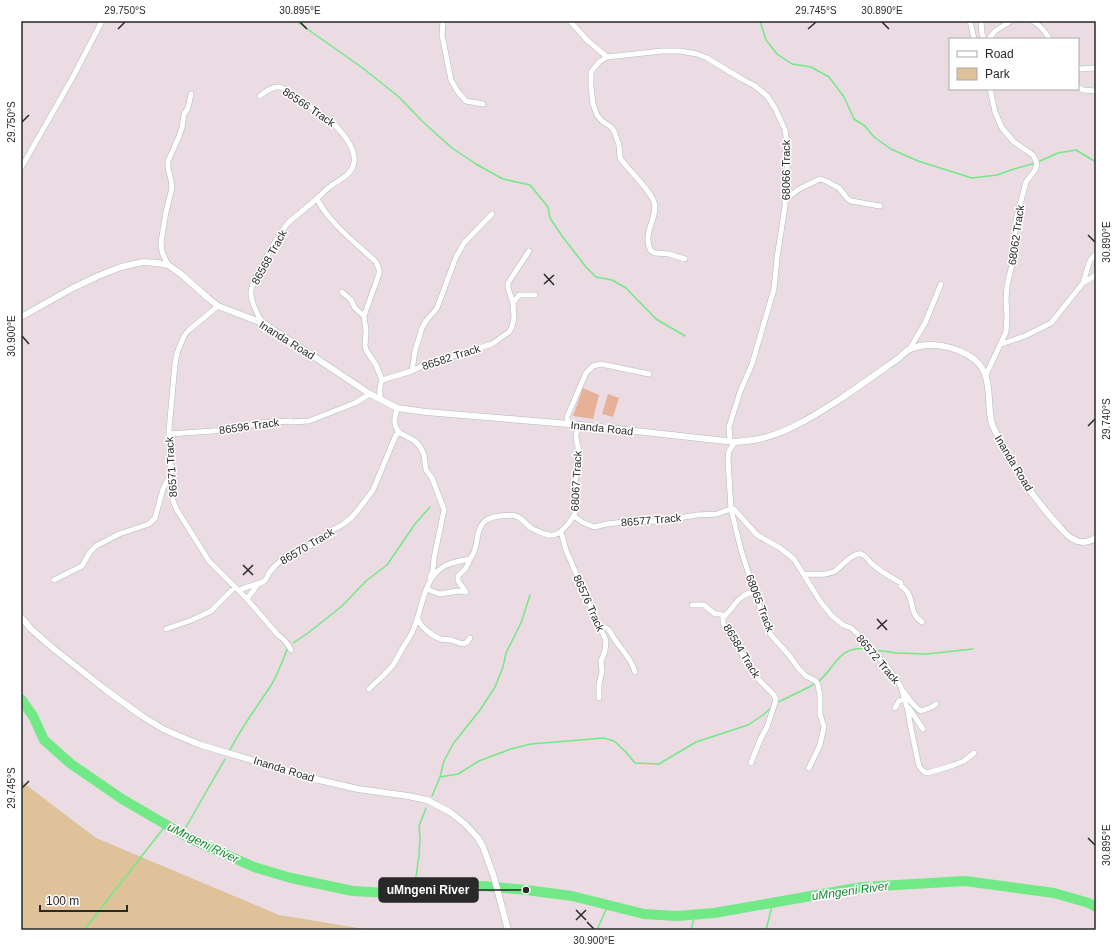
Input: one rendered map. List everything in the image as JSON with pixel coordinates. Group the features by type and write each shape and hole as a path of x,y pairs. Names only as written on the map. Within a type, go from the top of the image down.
{"street":[{"path":"21,168 74,75 102,21"},
{"path":"443,21 442,35 451,80 455,88 466,101 483,104"},
{"path":"570,21 587,40 607,57 599,62 591,72 590,87 593,104 599,119 614,131 619,145 620,158 652,198 655,206 655,212 650,225 648,245 651,251 655,253 673,255 684,259"},
{"path":"970,21 974,38"},
{"path":"981,21 984,38"},
{"path":"990,38 995,31 1011,21"},
{"path":"1033,21 1048,38"},
{"name":"68066 Track","path":"607,57 662,51 680,51 690,52 707,58 755,86 767,96 775,108 785,130 788,149 786,199 774,289 752,364 740,392 729,427 732,442"},
{"path":"1079,69 1096,68"},
{"name":"86566 Track","path":"260,96 274,87 282,88 333,122 343,133 352,148 354,156 353,168"},
{"path":"1079,88 1083,90 1096,91"},
{"name":"68062 Track","path":"986,375 1006,332 1008,280 1013,260 1016,220 1026,182 1037,165 1033,155 1019,147 1002,128 995,112 990,90"},
{"path":"168,266 162,252 161,242 172,188 168,160 182,128 184,114 188,108 191,94"},
{"name":"86568 Track","path":"265,324 261,322 251,297 251,290 254,280 286,226 331,186 347,175 353,168"},
{"path":"786,199 799,189 820,180 826,181 839,188 847,198 852,201 880,206"},
{"path":"317,199 320,206 332,221 379,266 377,283 364,316 366,331 364,346 376,365 382,380 379,393 381,399"},
{"path":"412,371 415,351 422,328 437,308 451,268 459,251 467,240 492,214"},
{"name":"86582 Track","path":"382,380 492,344 502,338 511,329 514,318 513,303 508,288 508,283 529,251"},
{"path":"1083,283 1089,263 1096,254"},
{"name":"Inanda Road","path":"21,317 71,289 98,276 121,267 143,262 157,263 168,266 181,274 218,306 265,324 370,394 397,408 426,412 581,425 732,442 750,441 766,437 813,417 871,378 909,350 922,346 934,345 953,349 974,359 982,367 986,375 992,424 1011,461 1030,491 1052,519 1074,540 1084,542 1096,538"},
{"path":"1001,344 1025,336 1051,323 1083,283 1096,275"},
{"path":"909,350 925,323 941,284"},
{"path":"342,292 351,300 355,308 364,316"},
{"path":"513,303 519,295 535,295"},
{"name":"86571 Track","path":"218,306 189,330 184,336 178,349 175,364 168,448 173,501 177,510 209,561 247,599 286,642 291,650"},
{"path":"568,424 567,417 581,383 588,370 593,366 598,364 626,368 649,374"},
{"name":"86596 Track","path":"169,434 226,430 258,423 285,421 309,422 355,403 370,394"},
{"path":"369,689 392,666 410,636 418,618 433,570 444,510 432,478 426,470 421,448 415,442 396,430 394,420 397,408"},
{"name":"68067 Track","path":"561,532 574,516 576,508 575,484 579,451 576,434 581,425"},
{"name":"86570 Track","path":"166,629 192,620 211,611 237,589 265,581 276,566 286,556 314,544 330,531 342,525 358,510 373,490 396,435 400,433"},
{"name":"68065 Track","path":"732,442 728,460 731,509 741,550 754,590 771,635 806,676 816,681 818,686 820,696 820,714 824,727 820,745 809,768"},
{"path":"54,580 82,566 90,552 96,546 119,534 152,522 163,488 171,473"},
{"name":"86577 Track","path":"574,516 594,527 624,522 660,521 697,515 717,514 731,509"},
{"name":"86572 Track","path":"731,509 736,510 757,535 780,548 794,559 809,585 832,616 851,628 865,641 888,668 901,688 908,711 919,766 924,772 928,773 954,765 964,761 974,753"},
{"path":"427,586 440,594 458,591 466,592 458,581 458,576 466,568 474,550 479,528 488,519 493,517 514,516 538,532 552,535 561,532"},
{"name":"86576 Track","path":"561,532 566,550 606,640 605,651 601,661 602,672 599,684 599,698"},
{"path":"804,574 832,573 850,558 861,554 880,571 901,583 901,586 909,592 915,616 922,622"},
{"path":"427,586 443,567 470,559"},
{"path":"247,599 258,584"},
{"name":"86584 Track","path":"751,763 767,727 776,700 774,695 754,673 731,638 723,622 723,617 741,597 754,590"},
{"path":"692,605 704,605 715,614 725,616"},
{"name":"Inanda Road","path":"21,617 31,629 54,649 106,690 142,716 174,734 201,745 319,780 358,789 427,800 442,807 459,819 478,838 494,877 508,929"},
{"path":"418,618 422,627 442,639 453,640 463,644 470,638"},
{"path":"599,625 604,626 609,630 614,640 632,663 635,672"},
{"path":"901,688 917,709 921,711 936,704"},
{"path":"895,708 899,701 904,699 923,729"}],"green space":[{"path":"21,781 96,838 279,915 364,929 398,930 21,930"}],"shaded area":[{"path":"583,388 599,395 593,419 573,416"},
{"path":"608,394 619,398 613,417 602,414"}],"waterway":[{"path":"296,21 364,69 399,97 422,121 452,148 476,164 503,179 530,185 548,207 550,218 562,236 586,267 596,277 612,280 626,288 656,319 685,336"},
{"path":"760,21 766,40 777,54 792,64 811,67 829,77 844,97 854,119 865,126 874,137 891,149 918,161 972,178 997,175 1035,163"},
{"path":"1040,161 1058,153 1076,150 1096,162"},
{"path":"293,643 342,606 366,581 387,565 415,524 430,507"},
{"path":"432,796 440,777 444,761 453,744 480,710 495,687 503,667 506,653 521,623 530,595"},
{"path":"230,750 273,683 288,647"},
{"path":"776,703 818,682 825,676 844,653 851,650 870,649"},
{"path":"875,650 897,653 926,654 973,649"},
{"name":"uMngeni River","path":"21,699 33,716 44,740 71,764 122,799 189,838 254,867 291,878 353,891 388,893 483,886 572,896 644,914 677,916 714,913 862,887 965,881 1054,893 1089,903 1096,907"},
{"path":"440,777 458,774 479,761 511,749 531,744 604,738 614,741 635,763 659,764 696,742 748,725 772,707"},
{"path":"182,834 225,759"},
{"path":"414,892 419,855 419,826 426,808"},
{"path":"84,930 166,825"},
{"path":"766,930 773,902"},
{"path":"597,930 608,905"},
{"path":"691,930 695,914"}],"place":[{"name":"uMngeni River","path":"526,890"}]}
